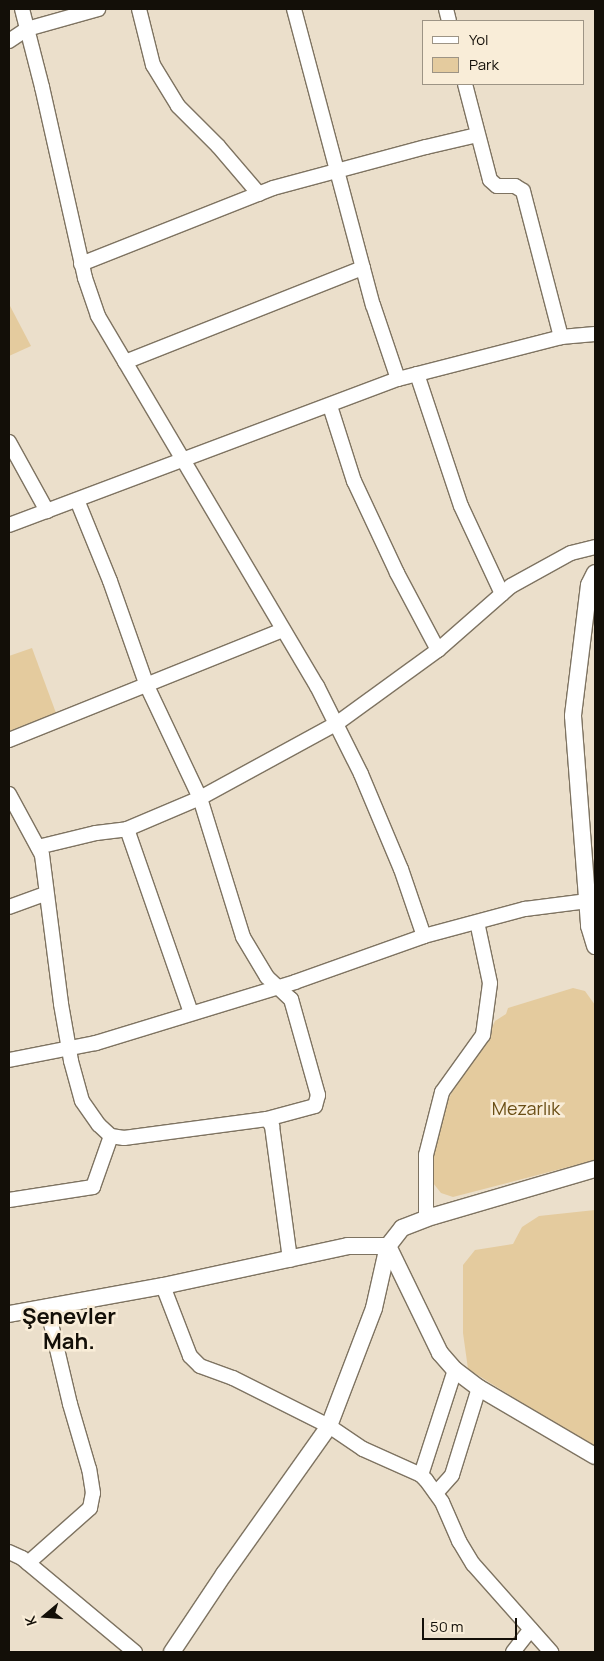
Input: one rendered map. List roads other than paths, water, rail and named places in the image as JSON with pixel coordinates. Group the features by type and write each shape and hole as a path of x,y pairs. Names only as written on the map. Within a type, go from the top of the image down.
{"street":[{"path":"22,9 82,264 98,316 182,462 317,686 360,774 401,869 424,936"},
{"path":"9,41 27,29 98,9"},
{"path":"139,9 153,65 173,97 259,194"},
{"path":"294,9 363,268 398,379"},
{"path":"465,85 490,180 497,186 515,186 523,191 561,337"},
{"path":"82,264 259,194 336,170 477,135"},
{"path":"125,362 363,268"},
{"path":"9,525 182,462 398,379 561,337 595,334"},
{"path":"417,374 461,506 502,594"},
{"path":"330,406 354,481 397,573 438,650"},
{"path":"9,442 47,511"},
{"path":"9,794 42,855 69,1046 82,1101 99,1125 111,1136 124,1138 268,1119 315,1106 318,1095 292,999 267,977 243,937 200,798 147,686 110,581 77,500"},
{"path":"38,847 96,833 127,829 200,798 336,724 438,650 511,586 571,553 595,548"},
{"path":"593,582 573,716 592,901 590,926 595,946"},
{"path":"9,740 284,630"},
{"path":"127,829 190,1013"},
{"path":"9,907 46,894"},
{"path":"9,1060 69,1046 96,1043 278,987 424,936 524,909 592,901"},
{"path":"426,1219 426,1155 442,1092 483,1035 490,983 477,922"},
{"path":"268,1119 272,1126 290,1260"},
{"path":"9,1200 93,1187 111,1136"},
{"path":"172,1652 224,1574 329,1426 374,1308 388,1246 402,1228 426,1219 595,1169"},
{"path":"9,1314 163,1286 348,1246 388,1246"},
{"path":"388,1246 440,1353 455,1370 480,1388 595,1456"},
{"path":"163,1286 190,1356 200,1366 233,1378 329,1426 370,1452 420,1475 436,1493 459,1541 473,1564 551,1652"},
{"path":"28,1563 90,1508 93,1493 90,1469 70,1404 48,1307"},
{"path":"420,1475 455,1370"},
{"path":"436,1493 452,1476 480,1388"},
{"path":"9,1552 28,1563 134,1652"},
{"path":"513,1652 531,1629"}],"district":[{"name":"Şenevler Mah.","path":"69,1328"}],"park label":[{"name":"Mezarlık","path":"526,1108"}]}
